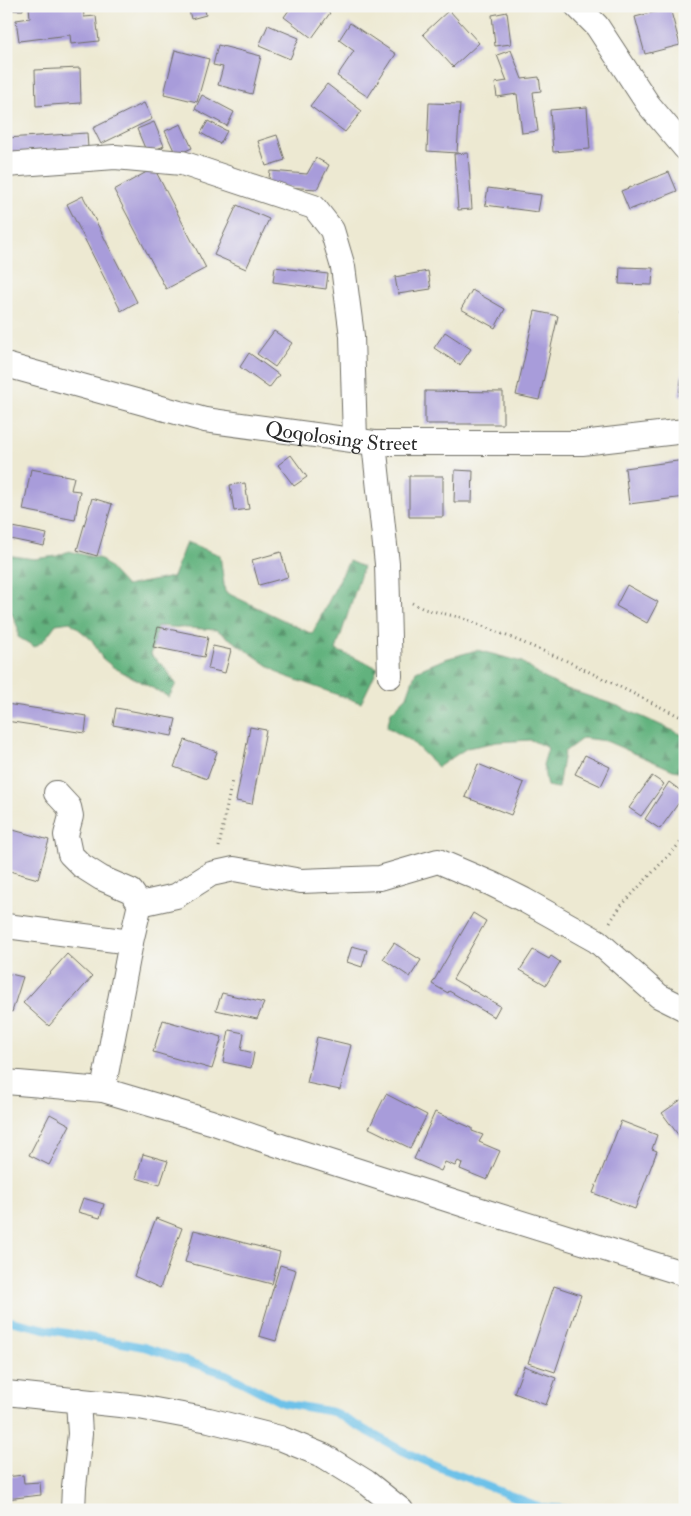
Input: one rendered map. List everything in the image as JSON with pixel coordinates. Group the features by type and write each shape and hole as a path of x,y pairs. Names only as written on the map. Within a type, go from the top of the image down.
{"street":[{"path":"577,6 597,26 648,104 685,148"},
{"path":"6,165 115,158 182,163 314,207 332,230 343,267 365,442 387,564 390,676"},
{"name":"Qoqolosing Street","path":"6,365 205,420 365,442 582,443 685,431"},
{"path":"56,794 69,807 71,816 66,835 70,854 82,866 101,878 131,892 140,904"},
{"path":"140,904 176,896 211,874 234,869 301,881 380,878 438,862 492,884 597,941 659,996 685,1009"},
{"path":"103,1090 140,904"},
{"path":"6,926 131,942"},
{"path":"6,1082 103,1090 211,1122 492,1214 685,1274"},
{"path":"6,1393 148,1408 209,1420 280,1438 324,1456 366,1482 401,1510"},
{"path":"72,1510 80,1434 78,1400"}],"path":[{"path":"387,590 424,609 463,618 565,660 685,719"},
{"path":"219,872 217,859 232,780"},
{"path":"597,941 622,906 682,841"}],"green space":[{"path":"186,542 220,555 225,592 312,634 349,561 363,567 336,650 378,668 361,703 282,675 217,630 157,626 151,655 165,668 176,684 169,697 113,667 102,658 92,640 70,622 56,624 45,639 35,647 18,637 18,628 11,612 6,614 6,555 34,559 57,556 69,551 101,559 126,586 173,577"},
{"path":"477,650 522,662 542,677 564,688 618,706 685,736 685,772 673,770 606,741 583,738 564,752 558,788 547,786 543,765 548,748 531,740 497,742 467,748 438,767 410,740 387,727 391,712 407,696 416,671 445,659"}],"building":[{"path":"6,6 23,6 23,10 6,10"},
{"path":"29,6 83,6 84,17 96,16 99,41 71,44 70,35 19,41 16,20 30,18"},
{"path":"188,6 204,6 206,15 191,19"},
{"path":"292,6 321,6 330,13 312,38 284,17"},
{"path":"670,8 680,45 645,54 635,17"},
{"path":"449,10 479,43 453,67 423,34"},
{"path":"507,12 511,44 495,46 492,15"},
{"path":"350,23 396,54 368,97 337,76 354,51 339,40"},
{"path":"268,25 299,38 290,59 259,46"},
{"path":"218,45 261,56 252,94 218,85 223,67 213,65"},
{"path":"175,50 209,59 197,102 164,94"},
{"path":"511,50 522,79 539,77 541,91 533,92 538,131 522,133 517,94 497,97 495,83 507,81 497,55"},
{"path":"80,68 81,103 36,106 35,70"},
{"path":"327,84 362,111 345,132 310,106"},
{"path":"202,95 234,112 227,126 195,109"},
{"path":"144,103 152,119 101,144 93,128"},
{"path":"429,103 460,104 457,153 427,151"},
{"path":"587,107 590,149 553,152 550,110"},
{"path":"208,121 227,131 220,144 201,133"},
{"path":"154,122 164,146 147,153 137,129"},
{"path":"181,124 192,148 176,155 165,131"},
{"path":"87,133 88,148 6,153 6,138"},
{"path":"277,135 285,160 266,166 258,141"},
{"path":"468,153 472,209 458,210 454,154"},
{"path":"316,158 329,165 317,189 268,186 270,171 307,174"},
{"path":"154,168 206,268 166,289 114,190"},
{"path":"669,172 677,191 629,210 621,191"},
{"path":"488,188 541,195 538,212 485,205"},
{"path":"83,196 137,302 121,311 67,204"},
{"path":"237,205 269,219 246,269 214,255"},
{"path":"275,267 328,274 326,289 273,282"},
{"path":"620,267 653,268 652,285 619,284"},
{"path":"428,271 431,289 398,294 395,277"},
{"path":"472,290 505,309 495,328 461,309"},
{"path":"535,311 558,316 539,400 516,395"},
{"path":"685,312 685,328 684,329 680,313"},
{"path":"274,331 292,343 275,367 257,354"},
{"path":"445,332 471,349 460,365 434,348"},
{"path":"249,353 279,375 269,388 240,367"},
{"path":"683,367 685,367 685,396 679,396"},
{"path":"425,391 503,392 503,424 425,424"},
{"path":"291,455 307,477 294,486 278,465"},
{"path":"685,460 685,497 629,504 625,468"},
{"path":"31,469 74,477 71,490 80,491 75,520 23,510"},
{"path":"455,470 473,471 472,502 454,502"},
{"path":"409,476 443,476 443,517 409,517"},
{"path":"245,483 249,509 234,511 230,485"},
{"path":"92,498 112,504 97,556 77,550"},
{"path":"6,524 10,525 7,541 6,540"},
{"path":"13,527 47,534 44,546 10,539"},
{"path":"281,552 288,577 259,585 252,560"},
{"path":"627,585 658,602 647,623 616,606"},
{"path":"158,627 208,637 204,657 153,647"},
{"path":"213,646 231,650 225,673 208,669"},
{"path":"6,704 87,716 85,733 6,721"},
{"path":"116,708 176,719 172,736 113,725"},
{"path":"250,727 266,730 252,804 236,801"},
{"path":"185,740 217,752 207,779 174,767"},
{"path":"585,755 610,767 601,786 575,774"},
{"path":"478,764 524,783 511,815 465,797"},
{"path":"652,776 664,784 641,816 629,808"},
{"path":"669,782 685,794 660,829 645,819"},
{"path":"6,828 49,840 38,879 6,870"},
{"path":"473,913 486,921 453,979 500,1006 494,1017 449,991 448,993 432,984"},
{"path":"394,943 421,960 410,977 383,959"},
{"path":"352,946 367,950 362,967 347,962"},
{"path":"533,950 549,959 551,956 560,962 546,985 520,970"},
{"path":"67,954 92,977 49,1026 23,1003"},
{"path":"6,973 23,977 12,1012 6,1010"},
{"path":"222,993 264,1003 257,1019 216,1010"},
{"path":"163,1020 222,1037 212,1069 153,1052"},
{"path":"229,1030 244,1033 241,1050 254,1053 251,1068 223,1062"},
{"path":"317,1037 351,1045 340,1090 307,1083"},
{"path":"386,1094 427,1115 410,1148 369,1128"},
{"path":"685,1097 685,1144 662,1113"},
{"path":"435,1112 472,1128 472,1131 483,1135 479,1142 500,1151 487,1180 460,1169 462,1163 458,1161 455,1166 445,1162 441,1171 414,1159"},
{"path":"50,1114 70,1125 49,1165 29,1155"},
{"path":"621,1121 657,1135 652,1149 657,1151 635,1209 593,1193"},
{"path":"143,1154 168,1161 160,1185 136,1178"},
{"path":"83,1198 104,1204 100,1218 78,1212"},
{"path":"156,1218 182,1228 160,1288 134,1276"},
{"path":"194,1230 280,1252 272,1284 185,1262"},
{"path":"280,1265 296,1270 276,1341 259,1336"},
{"path":"554,1286 581,1295 555,1372 528,1363"},
{"path":"524,1366 556,1378 546,1405 514,1393"},
{"path":"23,1475 24,1483 40,1482 41,1495 6,1499 6,1477"}],"waterway":[{"path":"6,1320 144,1347 226,1374 282,1403 333,1412 401,1450 540,1507 581,1510"}]}
